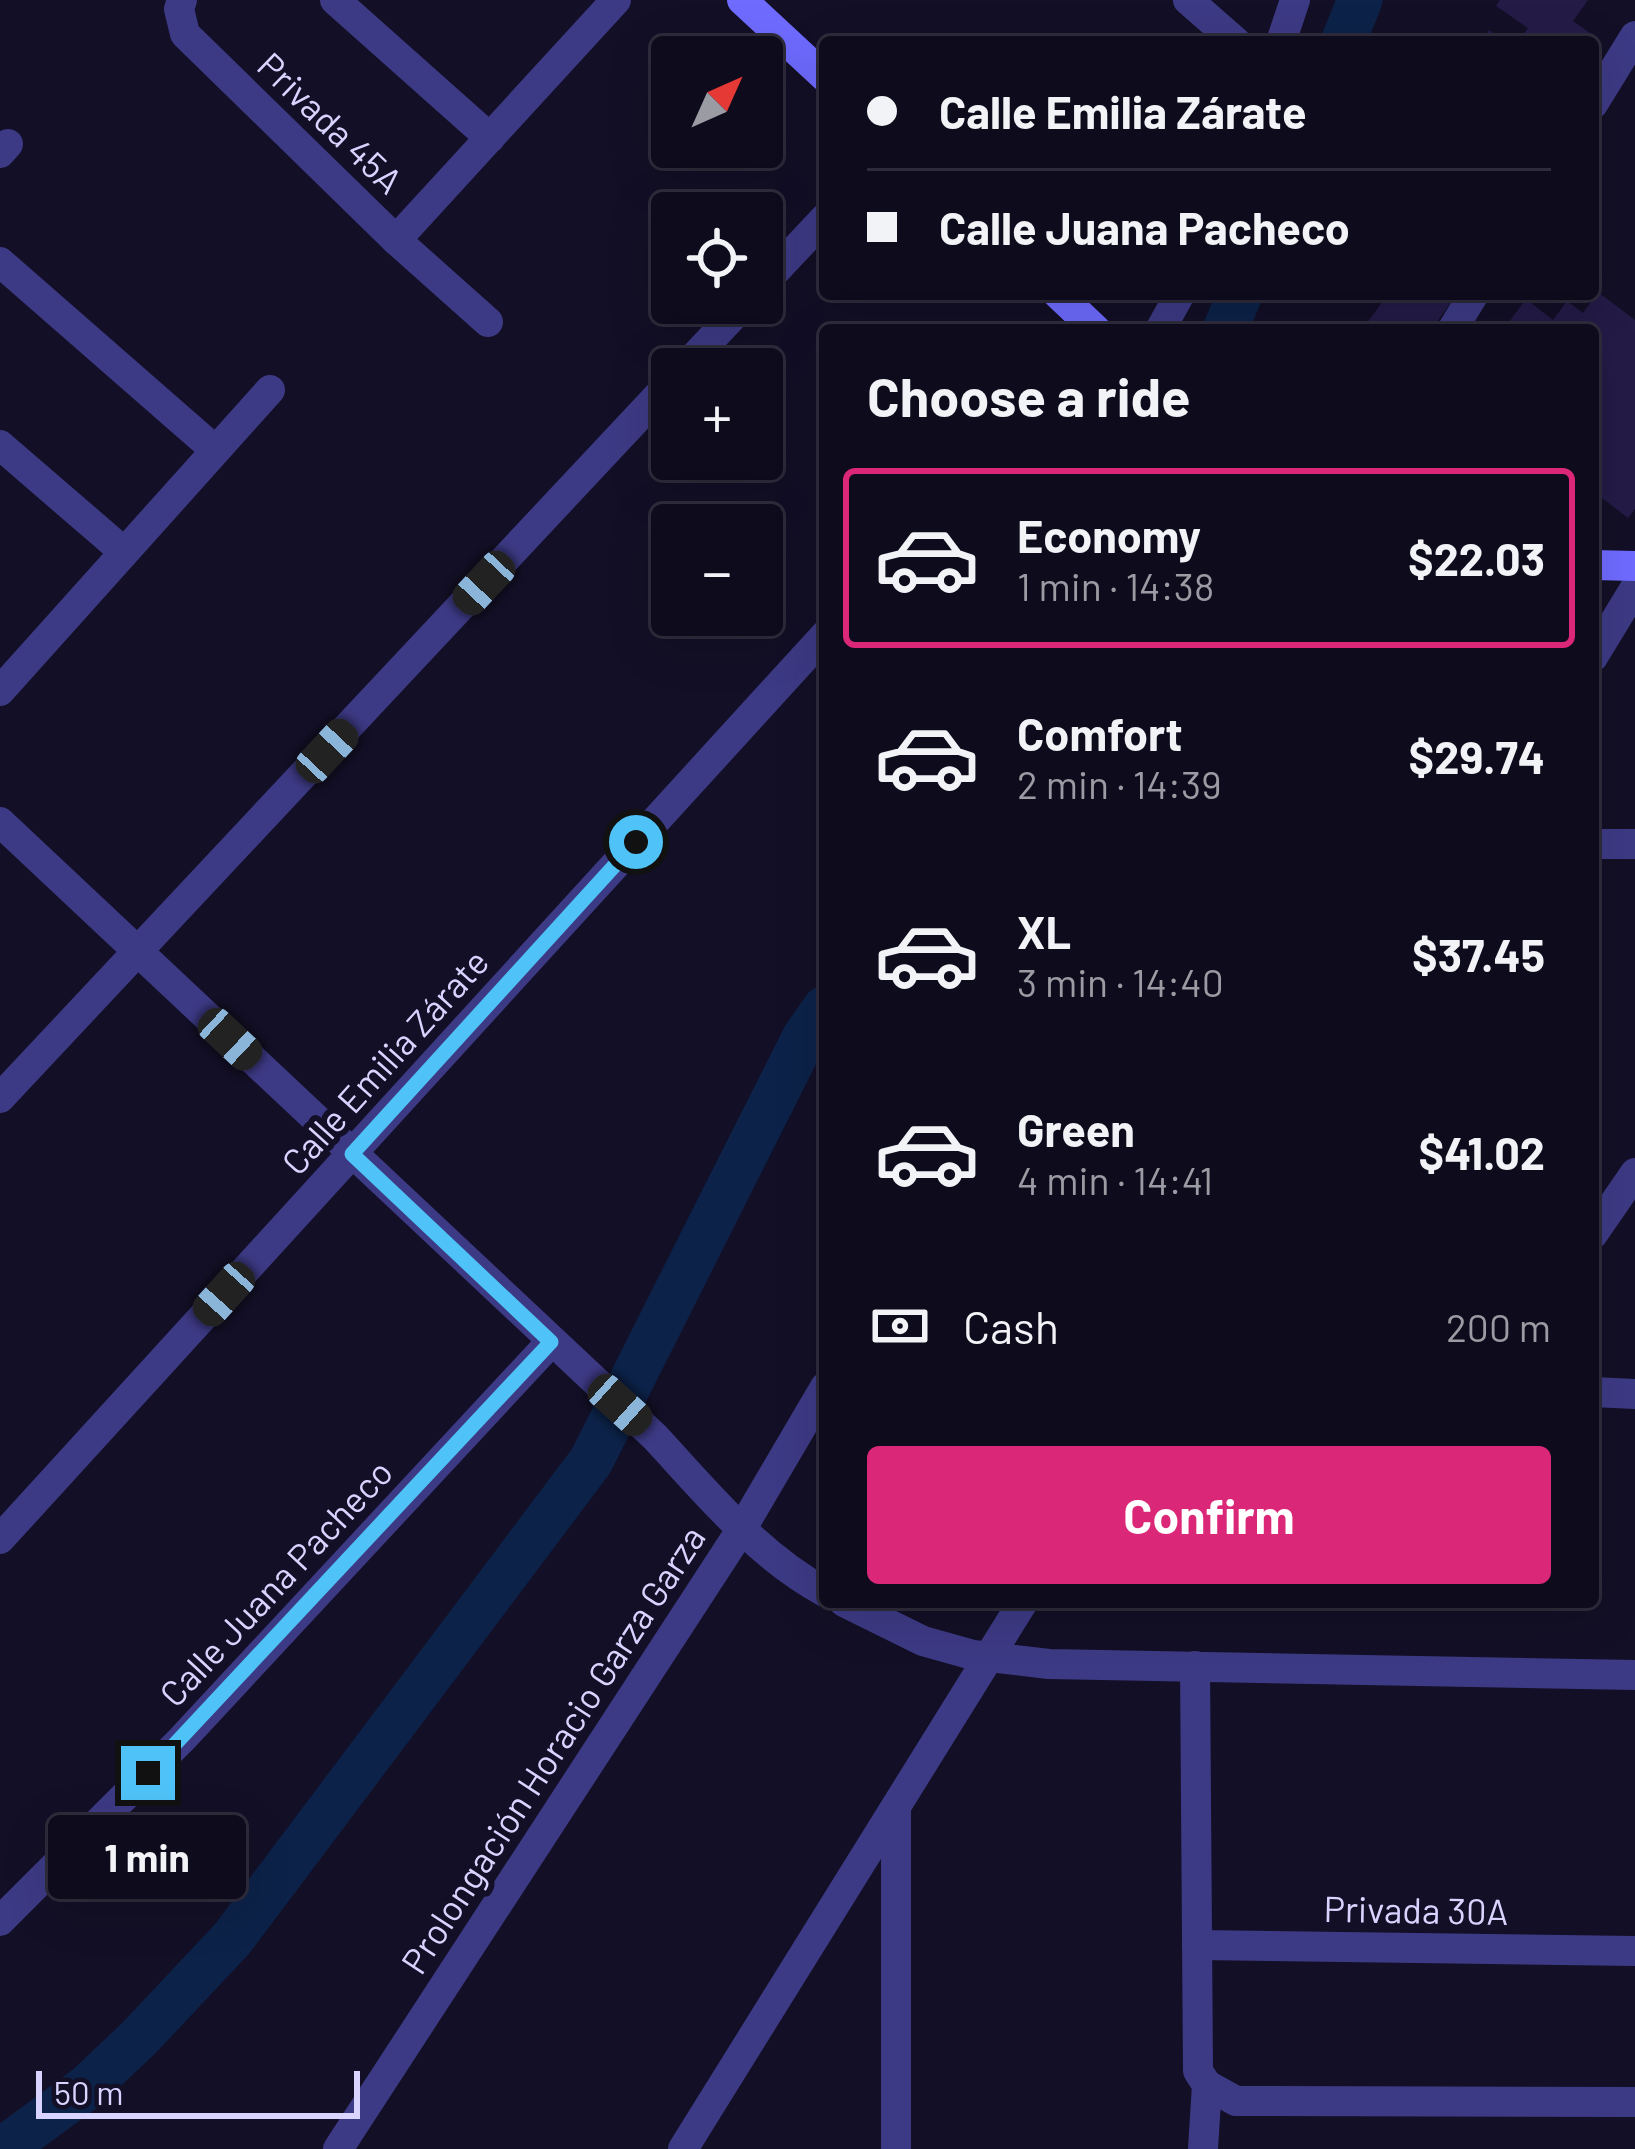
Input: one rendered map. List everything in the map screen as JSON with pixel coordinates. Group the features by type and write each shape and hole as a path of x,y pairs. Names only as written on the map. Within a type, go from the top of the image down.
{"street":[{"name":"Privada 45A","path":"182,0 178,9 185,34 396,240 488,322"},
{"path":"335,0 490,139"},
{"name":"Privada 45A","path":"396,240 616,0"},
{"path":"742,0 819,71"},
{"path":"1187,0 1229,36"},
{"path":"1283,36 1294,0"},
{"path":"1599,94 1635,37"},
{"path":"783,263 819,224"},
{"path":"0,262 215,450"},
{"path":"1064,300 1090,324"},
{"path":"703,348 725,324"},
{"path":"0,691 270,390"},
{"path":"0,1098 651,403"},
{"path":"0,445 124,552"},
{"path":"1599,565 1635,566"},
{"path":"1599,647 1635,588"},
{"name":"Calle Emilia Zárate","path":"0,1539 819,642"},
{"path":"0,822 656,1437 741,1530 819,1589"},
{"path":"1599,844 1635,844"},
{"path":"1599,1225 1635,1173"},
{"name":"Calle Juana Pacheco","path":"0,1921 182,1739 551,1342"},
{"path":"1599,1392 1635,1394"},
{"name":"Prolongación Horacio Garza Garza","path":"338,2149 741,1530 819,1397"},
{"path":"856,1608 923,1641 989,1657 1049,1664 1635,1675"},
{"path":"683,2149 1019,1608"},
{"path":"1195,1666 1198,2071 1207,2085 1237,2101 1635,2102"},
{"path":"896,1807 896,2149"},
{"name":"Privada 30A","path":"1197,1945 1635,1952"},
{"path":"1203,2149 1207,2085"}],"building":[{"path":"1500,0 1588,0 1573,21 1594,36 1522,36 1528,28 1496,6"},
{"path":"1599,293 1635,320 1635,509 1628,518 1599,496 1599,324 1507,324 1525,300 1553,320 1567,301 1583,313 1592,300 1599,300"},
{"path":"1384,300 1453,300 1435,324 1366,324"}],"waterway":[{"path":"1345,36 1360,0"},
{"path":"1228,324 1238,300"},
{"path":"3,2149 86,2088 232,1939 591,1461 819,1017"}],"route":[{"path":"148,1773 551,1342 352,1154 636,842"}]}
